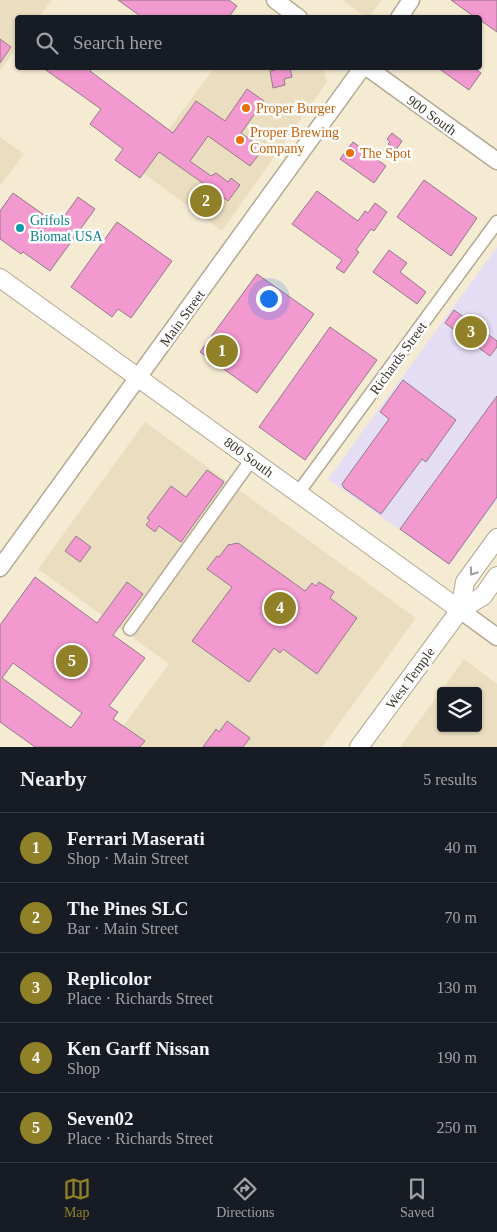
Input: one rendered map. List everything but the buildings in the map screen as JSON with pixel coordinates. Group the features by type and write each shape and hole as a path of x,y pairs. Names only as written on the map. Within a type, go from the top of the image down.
{"main road":[{"name":"800 South","path":"0,278 460,610"},
{"name":"West Temple","path":"460,610 465,582 497,538"},
{"name":"West Temple","path":"359,747 460,610 483,596 497,576"}],"street":[{"path":"275,0 295,15"},
{"path":"401,15 411,0"},
{"name":"Main Street","path":"0,568 361,70"},
{"name":"900 South","path":"371,70 497,161"},
{"name":"Richards Street","path":"298,493 497,222"},
{"path":"130,629 252,460"},
{"name":"800 South","path":"460,610 497,637"}],"shaded area":[{"path":"0,0 52,0 41,15 15,15 15,50 0,71"},
{"path":"342,0 382,0 371,15 363,15"},
{"path":"213,70 324,70 327,82 222,231 139,170"},
{"path":"0,137 24,154 0,186"},
{"path":"497,247 497,500 449,565 328,479"},
{"path":"145,422 416,618 322,747 108,747 169,664 38,569"},
{"path":"464,659 497,684 497,747 400,747 437,696 437,732 482,732 482,687 444,687"}],"place":[{"name":"Proper Burger","path":"246,108"},
{"name":"Proper Brewing Company","path":"240,140"},
{"name":"The Spot","path":"350,153"},
{"name":"The Pines SLC","path":"206,201"},
{"name":"Grifols Biomat USA","path":"20,228"},
{"name":"Replicolor","path":"471,332"},
{"name":"Ferrari Maserati","path":"222,351"},
{"name":"Ken Garff Nissan","path":"280,608"},
{"name":"Seven02","path":"72,661"}]}
